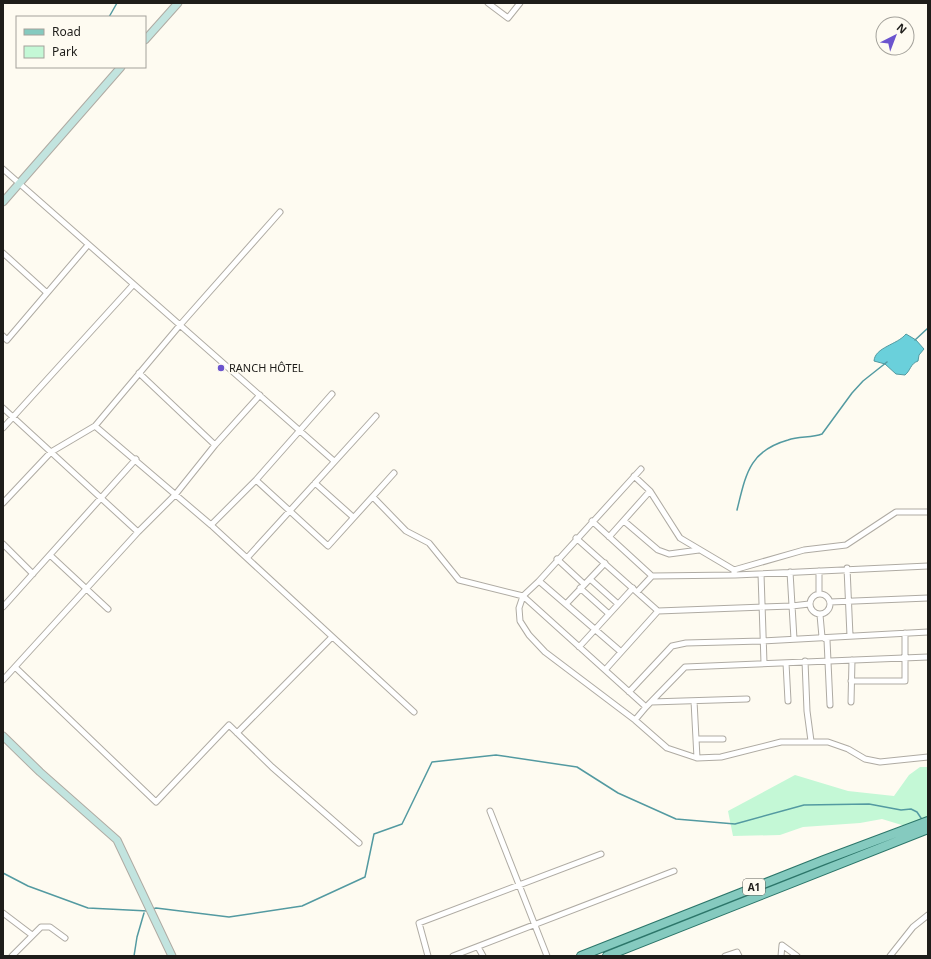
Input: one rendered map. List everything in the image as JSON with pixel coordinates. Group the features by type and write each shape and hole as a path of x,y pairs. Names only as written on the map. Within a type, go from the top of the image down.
{"main road":[{"name":"A1","path":"581,956 824,860 928,822"},
{"name":"A1","path":"607,956 928,829"}],"street":[{"path":"146,39 178,3"},
{"path":"488,3 508,18 520,3"},
{"path":"3,202 120,68"},
{"path":"3,169 334,461"},
{"path":"3,503 51,452 95,426 180,325 280,212"},
{"path":"3,336 7,340 46,292 88,245"},
{"path":"3,253 46,292"},
{"path":"3,428 133,284"},
{"path":"139,373 215,445"},
{"path":"211,525 256,480 332,394"},
{"path":"3,680 138,532 174,495 215,445 260,395"},
{"path":"3,408 138,532"},
{"path":"247,558 376,416"},
{"path":"95,426 136,459 174,495 211,525 414,712"},
{"path":"3,607 136,459"},
{"path":"641,469 576,538 539,581 523,596 519,608 520,621 529,635 545,652 635,720 667,748 697,758 721,757 781,742 811,741 836,744 865,759 880,762 928,757"},
{"path":"256,480 328,546 394,473"},
{"path":"634,476 650,491 680,538 734,572"},
{"path":"315,483 353,517"},
{"path":"609,537 650,491"},
{"path":"373,497 406,531 429,543 459,580 523,596 646,707"},
{"path":"734,572 804,550 846,545 896,512 928,512"},
{"path":"592,521 652,576 734,572 760,574 847,568 928,566"},
{"path":"624,521 658,550 663,552 669,554 700,550"},
{"path":"576,538 658,610 792,606 809,604"},
{"path":"3,544 33,574"},
{"path":"50,555 108,609"},
{"path":"557,559 609,614"},
{"path":"566,604 605,563"},
{"path":"847,568 850,636"},
{"path":"819,571 819,594"},
{"path":"790,572 794,639"},
{"path":"760,574 764,663"},
{"path":"638,592 652,576"},
{"path":"590,579 618,604"},
{"path":"539,581 620,651"},
{"path":"579,647 633,588"},
{"path":"819,594 826,596 830,602 828,611 820,615 812,612 809,604 812,597 819,594"},
{"path":"830,602 928,598"},
{"path":"605,670 620,651 658,610"},
{"path":"820,615 822,637"},
{"path":"629,692 672,646 686,643 762,641 928,632"},
{"path":"851,681 905,681 905,633"},
{"path":"237,733 332,637"},
{"path":"822,637 827,640 830,705"},
{"path":"635,720 685,668 805,661 928,657"},
{"path":"851,702 852,660"},
{"path":"805,661 807,711 811,741"},
{"path":"786,663 788,701"},
{"path":"15,667 156,802 229,725 272,767 359,843"},
{"path":"651,702 747,699"},
{"path":"694,701 697,758"},
{"path":"3,736 40,772 117,840 172,956"},
{"path":"697,739 723,739"},
{"path":"490,811 547,956"},
{"path":"428,956 419,923 601,854"},
{"path":"452,956 674,871"},
{"path":"3,913 32,935"},
{"path":"890,956 913,927 928,915"},
{"path":"12,956 32,935 45,926 50,927 65,938"},
{"path":"781,956 782,945 797,956"},
{"path":"478,947 483,956"},
{"path":"725,956 737,952 739,956"}],"green space":[{"path":"920,767 928,767 928,818 905,826 882,819 860,823 803,827 780,835 733,836 728,811 795,775 848,791 894,796 909,775"}],"water":[{"path":"906,334 916,340 924,349 919,355 918,361 913,364 905,375 896,374 885,364 874,361 878,352 902,338"}],"waterway":[{"path":"110,16 117,3"},
{"path":"915,340 928,328"},
{"path":"737,510 743,485 751,466 757,457 775,445 792,439 822,434 852,393 863,381 887,362"},
{"path":"153,909 156,908 229,917 302,906 365,877 374,834 402,824 432,762 496,755 577,767 618,793 676,819 735,824 804,805 869,804 901,810 911,809 917,812 921,818"},
{"path":"3,873 28,886 88,908 148,911"},
{"path":"134,956 137,937 144,913"}],"place":[{"name":"RANCH HÔTEL","path":"221,368"}]}
